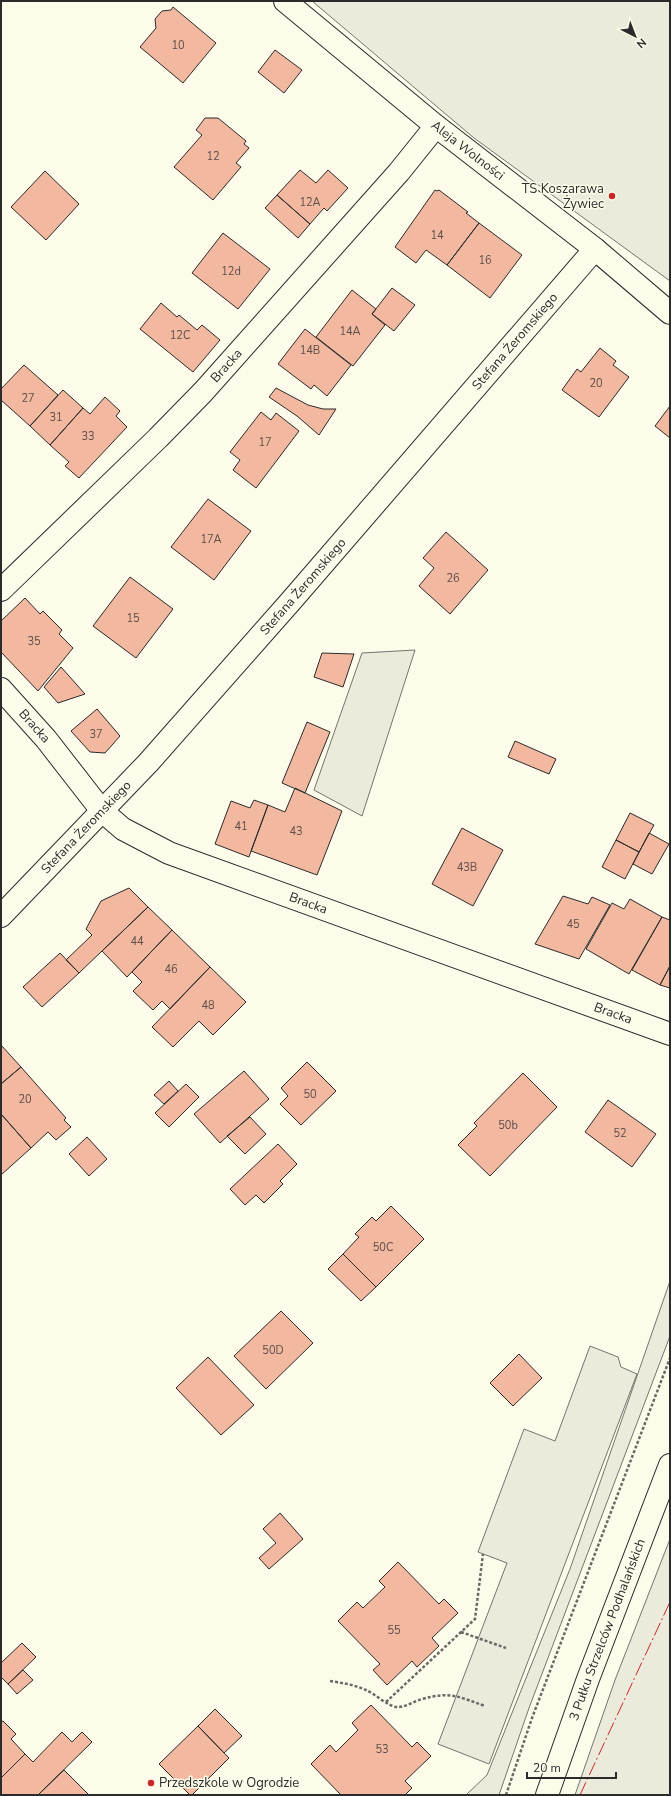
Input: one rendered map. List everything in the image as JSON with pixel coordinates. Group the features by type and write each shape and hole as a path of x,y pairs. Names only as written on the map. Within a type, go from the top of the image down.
{"street":[{"name":"Aleja Wolności","path":"284,1 436,126 595,249 670,313"},
{"name":"Bracka","path":"1,590 158,438 203,392 389,183 436,126"},
{"name":"Stefana Żeromskiego","path":"1,916 148,763 291,601 595,249"},
{"name":"Bracka","path":"1,689 46,739 102,811 124,829 169,852 670,1034"},
{"name":"3 Pułku Strzelców Podhalańskich","path":"547,1795 585,1686 670,1465"}],"path":[{"path":"506,1795 532,1718 670,1358"},
{"path":"386,1702 475,1619 483,1554"},
{"path":"461,1632 506,1648"},
{"path":"330,1680 356,1686 394,1707 401,1707 422,1699 452,1694 485,1706"}],"shaded area":[{"name":"TS Koszarawa Żywiec","path":"312,1 670,1 670,281 474,138"},
{"path":"415,650 362,816 314,790 362,653"},
{"path":"670,1281 670,1336 529,1708 499,1795 466,1795 487,1775 570,1569"},
{"path":"590,1346 618,1357 621,1367 637,1374 489,1764 438,1744 507,1563 478,1552 524,1429 555,1441"},
{"path":"670,1539 670,1795 575,1795 615,1680"}],"building":[{"path":"173,7 216,43 183,83 140,47 156,28 155,19 162,11 171,10"},
{"path":"275,50 302,70 284,93 258,72"},
{"path":"205,118 218,118 246,141 244,144 249,148 236,163 241,167 213,200 174,167 202,135 196,130"},
{"path":"300,170 316,183 328,170 348,188 327,211 324,208 310,224 277,195"},
{"path":"45,171 79,204 46,240 11,207"},
{"path":"435,190 439,190 468,212 466,213 479,223 447,265 426,250 416,263 395,247"},
{"path":"277,195 310,224 298,238 265,208"},
{"path":"479,223 522,255 490,298 447,265"},
{"path":"223,233 270,269 238,309 192,273"},
{"path":"392,288 415,305 394,331 372,314"},
{"path":"352,290 376,309 372,314 385,325 353,366 316,337"},
{"path":"161,303 177,317 179,315 197,330 202,325 220,340 193,372 140,329"},
{"path":"305,329 351,365 327,396 314,385 311,389 278,364"},
{"path":"600,348 616,361 613,365 629,377 599,417 562,390 577,369 581,372"},
{"path":"24,365 58,395 30,426 1,400 1,389"},
{"path":"276,388 308,405 323,409 336,409 319,435 297,416 269,397"},
{"path":"63,390 83,408 50,445 30,426"},
{"path":"105,397 120,411 116,416 127,427 79,478 65,466 69,462 50,445 83,408 90,414"},
{"path":"670,406 670,438 655,426"},
{"path":"261,412 271,420 276,413 299,431 256,488 233,470 240,460 230,452"},
{"path":"208,499 251,531 214,580 171,547"},
{"path":"446,532 488,570 450,614 419,586 434,568 423,558"},
{"path":"130,577 173,609 136,658 93,626"},
{"path":"25,598 40,614 43,611 62,630 59,634 73,648 38,691 1,652 1,621"},
{"path":"322,653 354,654 343,687 314,677"},
{"path":"61,667 85,694 58,703 44,687"},
{"path":"97,709 120,736 105,753 90,752 71,731"},
{"path":"307,722 330,732 305,793 282,783"},
{"path":"515,741 556,759 549,774 508,757"},
{"path":"295,788 342,811 317,875 251,851 268,805 285,812"},
{"path":"254,800 268,805 249,857 215,844 231,801 250,808"},
{"path":"630,813 654,825 639,852 616,840"},
{"path":"462,828 503,850 473,906 432,884"},
{"path":"649,833 669,844 652,874 633,864"},
{"path":"616,840 639,852 625,879 602,867"},
{"path":"129,888 148,907 79,973 66,960 92,935 86,929 101,901"},
{"path":"563,896 588,904 592,897 610,905 579,959 535,944"},
{"path":"630,899 662,917 629,974 586,949 612,903 624,909"},
{"path":"148,907 172,930 127,977 102,951"},
{"path":"662,917 670,920 670,966 660,985 632,970"},
{"path":"172,930 210,967 170,1009 162,1001 153,1010 133,991 142,982 132,972"},
{"path":"60,953 79,973 42,1007 23,987"},
{"path":"670,966 670,988 660,985"},
{"path":"210,967 246,1002 213,1035 199,1021 173,1047 152,1027"},
{"path":"1,1045 21,1067 2,1083 1,1082"},
{"path":"307,1062 336,1091 301,1125 280,1104 288,1096 281,1088"},
{"path":"21,1067 66,1118 64,1120 71,1127 56,1140 48,1132 31,1148 1,1114 1,1084"},
{"path":"244,1071 269,1099 220,1143 194,1114"},
{"path":"523,1073 557,1107 490,1176 458,1145 477,1126 474,1123"},
{"path":"169,1081 178,1091 164,1104 154,1095"},
{"path":"186,1084 199,1097 169,1127 155,1113"},
{"path":"608,1100 656,1134 632,1167 585,1132"},
{"path":"1,1114 31,1148 1,1175"},
{"path":"250,1117 266,1134 245,1154 227,1136"},
{"path":"87,1137 107,1159 89,1176 69,1154"},
{"path":"278,1144 297,1164 280,1181 283,1184 264,1203 256,1195 245,1205 230,1189"},
{"path":"391,1206 424,1239 376,1287 343,1254 359,1237 355,1234 372,1217 376,1221"},
{"path":"343,1254 376,1287 361,1301 328,1269"},
{"path":"281,1311 313,1343 266,1389 234,1356"},
{"path":"519,1354 542,1378 513,1406 490,1383"},
{"path":"208,1357 254,1405 221,1435 176,1388"},
{"path":"280,1513 303,1539 269,1569 259,1558 276,1543 263,1529"},
{"path":"398,1562 439,1604 444,1599 458,1613 432,1638 439,1646 417,1667 412,1661 387,1685 373,1670 380,1664 338,1621 357,1602 363,1608 385,1587 379,1581"},
{"path":"22,1643 36,1657 8,1684 1,1677 1,1663"},
{"path":"23,1670 33,1680 17,1694 8,1684"},
{"path":"371,1705 412,1747 417,1742 431,1756 405,1781 412,1788 405,1795 341,1795 311,1764 330,1745 336,1752 358,1730 352,1723"},
{"path":"215,1709 242,1736 224,1753 198,1726"},
{"path":"3,1721 16,1734 11,1739 25,1754 1,1778 1,1722"},
{"path":"198,1726 229,1758 192,1795 190,1795 159,1764"},
{"path":"62,1732 72,1742 82,1732 92,1742 38,1795 1,1795 1,1778 25,1754 33,1762"},
{"path":"64,1770 89,1795 38,1795"}],"power":[{"path":"580,1795 670,1602"}],"place":[{"name":"TS Koszarawa Żywiec","path":"612,196"},
{"name":"Przedszkole w Ogrodzie","path":"151,1783"}]}
